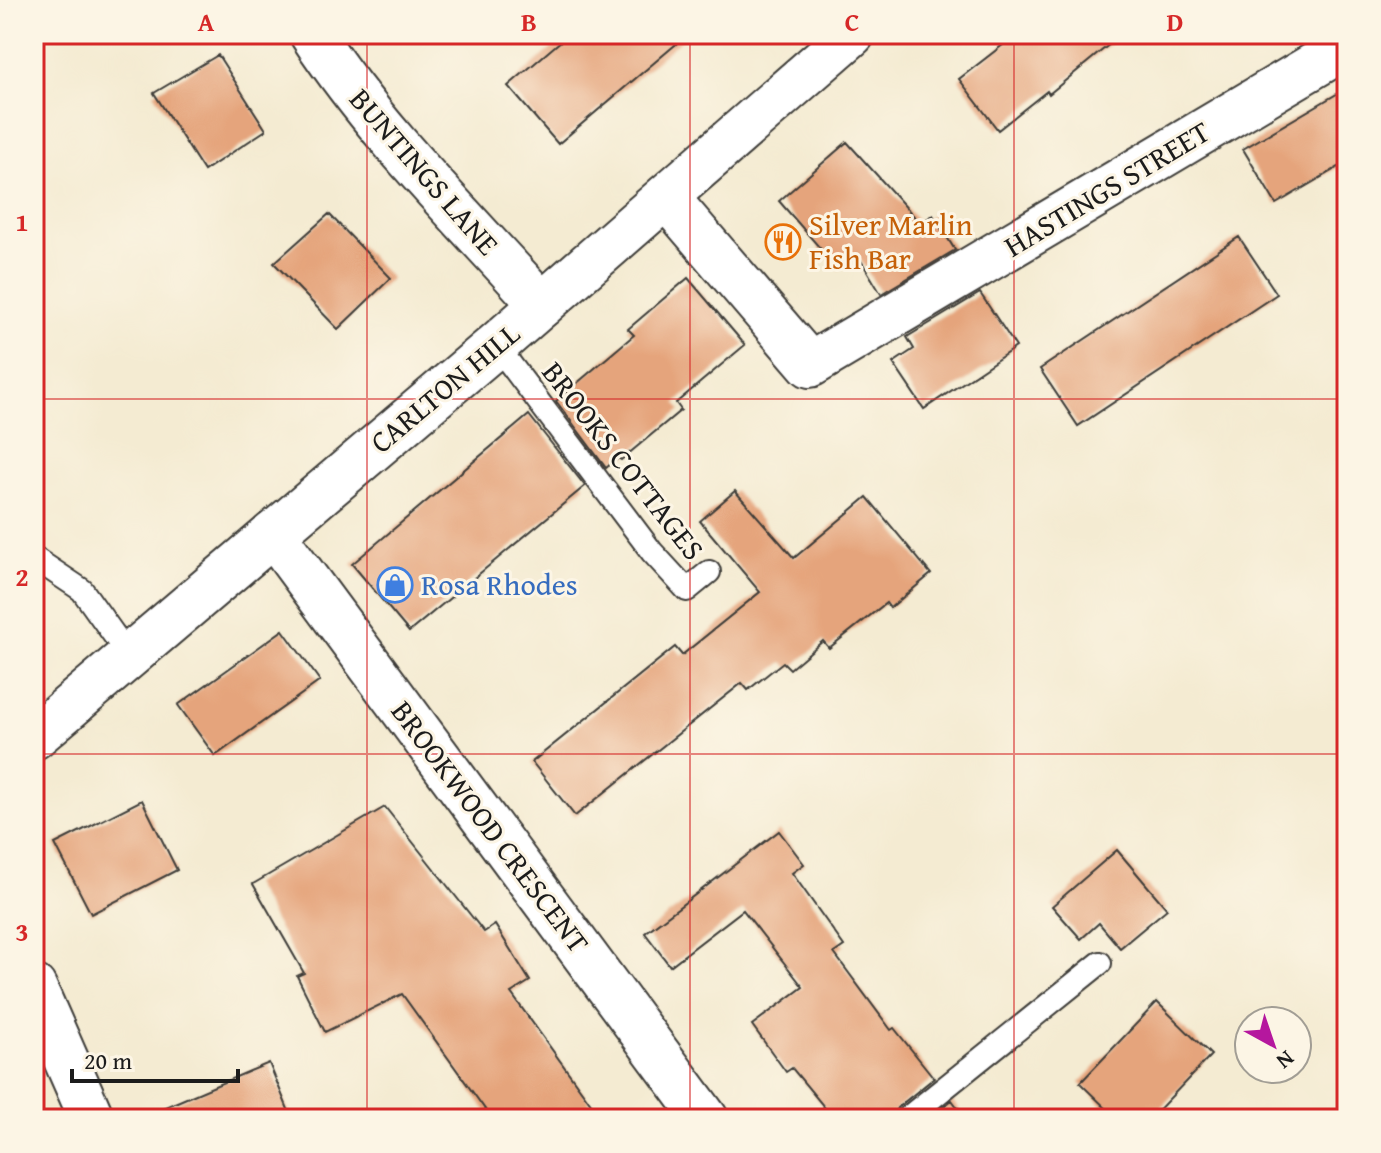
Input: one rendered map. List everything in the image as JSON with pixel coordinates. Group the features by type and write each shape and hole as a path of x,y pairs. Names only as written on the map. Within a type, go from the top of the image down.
{"street":[{"name":"BUNTINGS LANE","path":"312,34 336,71 393,141 542,305"},
{"name":"CARLTON HILL","path":"34,737 496,345 852,34"},
{"name":"HASTINGS STREET","path":"666,197 810,365 1347,46"},
{"name":"BROOKWOOD CRESCENT","path":"273,534 706,1119"},
{"path":"34,987 92,1119"}],"lane":[{"name":"BROOKS COTTAGES","path":"496,345 652,552 687,590 709,572"},
{"path":"34,558 82,590 129,656"},
{"path":"906,1119 1100,963"}],"building":[{"path":"569,34 688,34 558,144 508,86"},
{"path":"1017,34 1122,34 1049,94 1047,91 998,130 959,79"},
{"path":"218,55 266,130 204,171 154,93"},
{"path":"1347,88 1347,162 1276,204 1243,149"},
{"path":"847,142 920,223 933,215 955,250 881,294 857,254 839,270 779,201"},
{"path":"329,214 391,278 338,329 274,263"},
{"path":"1239,237 1277,294 1078,426 1040,369"},
{"path":"688,278 745,345 676,403 681,410 621,460 618,458 606,468 556,401 634,335 628,329"},
{"path":"980,293 1016,347 924,409 893,363 914,349 907,337"},
{"path":"529,415 585,486 409,632 352,564"},
{"path":"735,491 794,558 867,497 931,574 890,608 886,603 829,648 823,641 790,669 783,662 748,690 742,683 575,816 532,762 675,647 682,655 760,592 700,521"},
{"path":"283,630 320,681 215,756 178,705"},
{"path":"142,800 177,870 91,914 55,844"},
{"path":"385,807 484,932 495,925 530,981 511,993 602,1119 492,1119 402,994 325,1032 297,976 304,973 253,884"},
{"path":"779,831 804,864 792,873 844,946 834,953 891,1030 894,1028 934,1078 897,1108 892,1119 834,1119 792,1068 786,1072 752,1025 803,987 743,910 670,966 645,933"},
{"path":"1117,850 1167,909 1120,948 1099,923 1081,939 1052,906"},
{"path":"1157,1002 1211,1055 1150,1119 1117,1119 1080,1083"},
{"path":"269,1063 292,1119 137,1119"},
{"path":"952,1100 966,1119 928,1119"}],"place":[{"name":"Silver Marlin Fish Bar","path":"783,242"},
{"name":"Rosa Rhodes","path":"395,585"}]}
